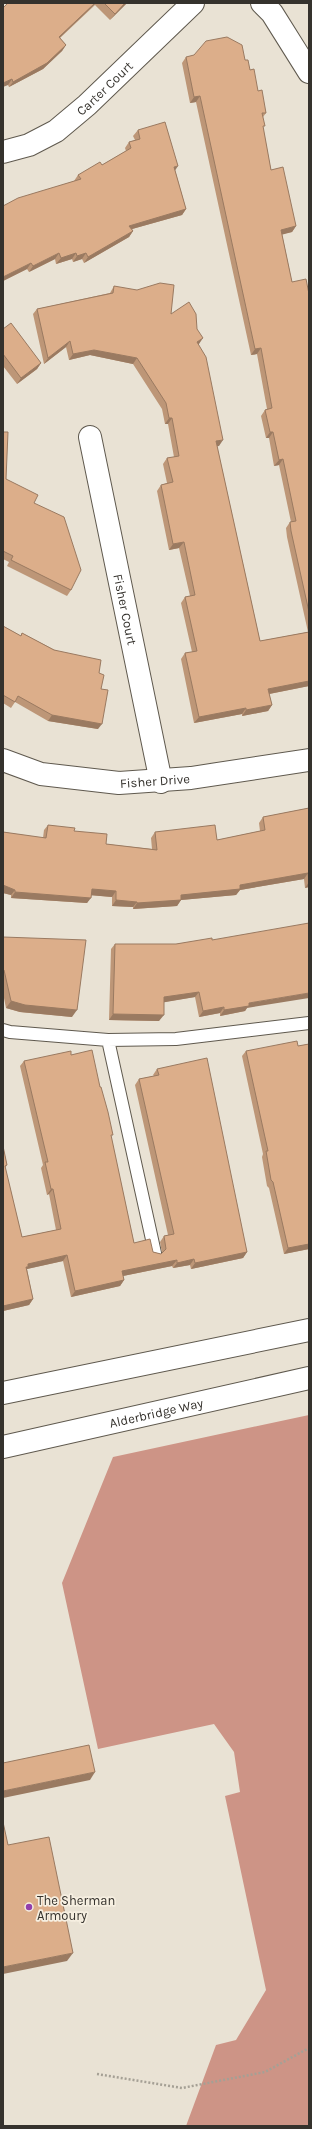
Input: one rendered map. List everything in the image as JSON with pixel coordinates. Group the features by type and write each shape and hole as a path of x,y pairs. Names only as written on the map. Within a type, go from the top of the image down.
{"street":[{"name":"Carter Court","path":"3,152 30,145 56,131 92,100 193,3"},
{"path":"262,3 272,13 309,72"},
{"name":"Fisher Court","path":"90,437 161,782"},
{"name":"Fisher Drive","path":"3,760 41,774 87,781 119,783 161,782 309,760"},
{"path":"3,1393 309,1330"},
{"name":"Alderbridge Way","path":"3,1448 309,1378"}],"lane":[{"path":"3,1030 10,1032 108,1040 176,1039 309,1023"},
{"path":"108,1040 155,1253"}],"path":[{"path":"97,2074 182,2088 265,2072 309,2048"}],"shaded area":[{"path":"309,1415 309,2126 186,2126 216,2045 236,2040 266,1990 225,1796 240,1792 234,1752 214,1724 98,1749 62,1583 113,1457"}],"building":[{"path":"8,3 95,3 59,37 66,45 47,63 13,82 12,79 3,83 3,8"},
{"path":"104,3 125,3 115,14"},
{"path":"227,37 242,45 245,60 248,60 250,70 254,69 258,91 262,90 266,113 262,113 265,126 263,126 271,170 283,167 296,226 281,230 292,282 306,279 309,294 309,612 291,531 290,522 296,521 283,459 279,460 273,432 270,432 265,410 272,408 261,348 255,349 200,96 194,97 186,57 194,55 206,41"},
{"path":"165,122 178,166 174,167 186,209 129,226 133,231 88,257 86,253 77,256 76,253 61,258 59,253 33,266 31,263 3,277 3,206 18,198 81,179 78,175 100,162 102,165 131,148 129,142 140,139 138,130"},
{"path":"160,283 174,285 171,314 189,302 196,314 197,329 203,338 197,342 206,357 223,440 216,441 260,641 309,632 309,681 268,689 272,705 246,710 246,708 199,717 185,653 197,651 185,597 195,595 184,542 173,544 161,485 173,482 167,458 179,456 172,418 169,418 166,403 137,358 94,350 73,354 70,341 48,358 37,309 113,293 114,286 137,290"},
{"path":"11,323 41,363 21,378 3,354 3,329"},
{"path":"3,432 8,432 6,479 38,495 34,503 64,517 81,570 71,590 11,560 13,556 3,551"},
{"path":"3,626 21,636 22,633 54,650 101,660 99,673 104,675 101,689 108,690 102,724 52,715 18,696 15,702 3,695"},
{"path":"309,808 309,881 308,873 240,885 240,889 181,895 181,900 137,903 116,900 116,891 92,889 91,898 15,892 15,890 3,885 3,832 46,838 48,825 75,828 74,831 107,834 106,844 157,850 155,832 215,825 217,840 265,830 263,817"},
{"path":"309,923 309,993 249,1003 249,1006 224,1010 224,1007 203,1011 199,992 164,997 164,1015 113,1014 115,944 176,944 212,938 212,940"},
{"path":"3,937 86,940 77,1010 25,1005 11,1001 3,970"},
{"path":"297,1041 298,1046 309,1044 309,1244 288,1248 273,1182 271,1180 266,1151 268,1151 246,1051"},
{"path":"92,1050 100,1087 108,1112 113,1135 111,1135 134,1243 150,1239 153,1252 161,1254 166,1249 164,1236 174,1234 139,1079 159,1075 157,1069 207,1058 247,1252 195,1263 194,1259 177,1263 177,1260 122,1271 124,1280 75,1291 67,1255 28,1264 28,1267 26,1267 33,1299 3,1306 3,1146 7,1165 5,1166 22,1237 61,1229 53,1189 51,1189 45,1162 48,1162 24,1061 71,1051 71,1055"},
{"path":"89,1745 95,1772 3,1791 3,1763"},
{"name":"The Sherman Armoury","path":"3,1822 8,1845 49,1837 73,1953 3,1967"}],"place":[{"name":"The Sherman Armoury","path":"29,1907"}]}
